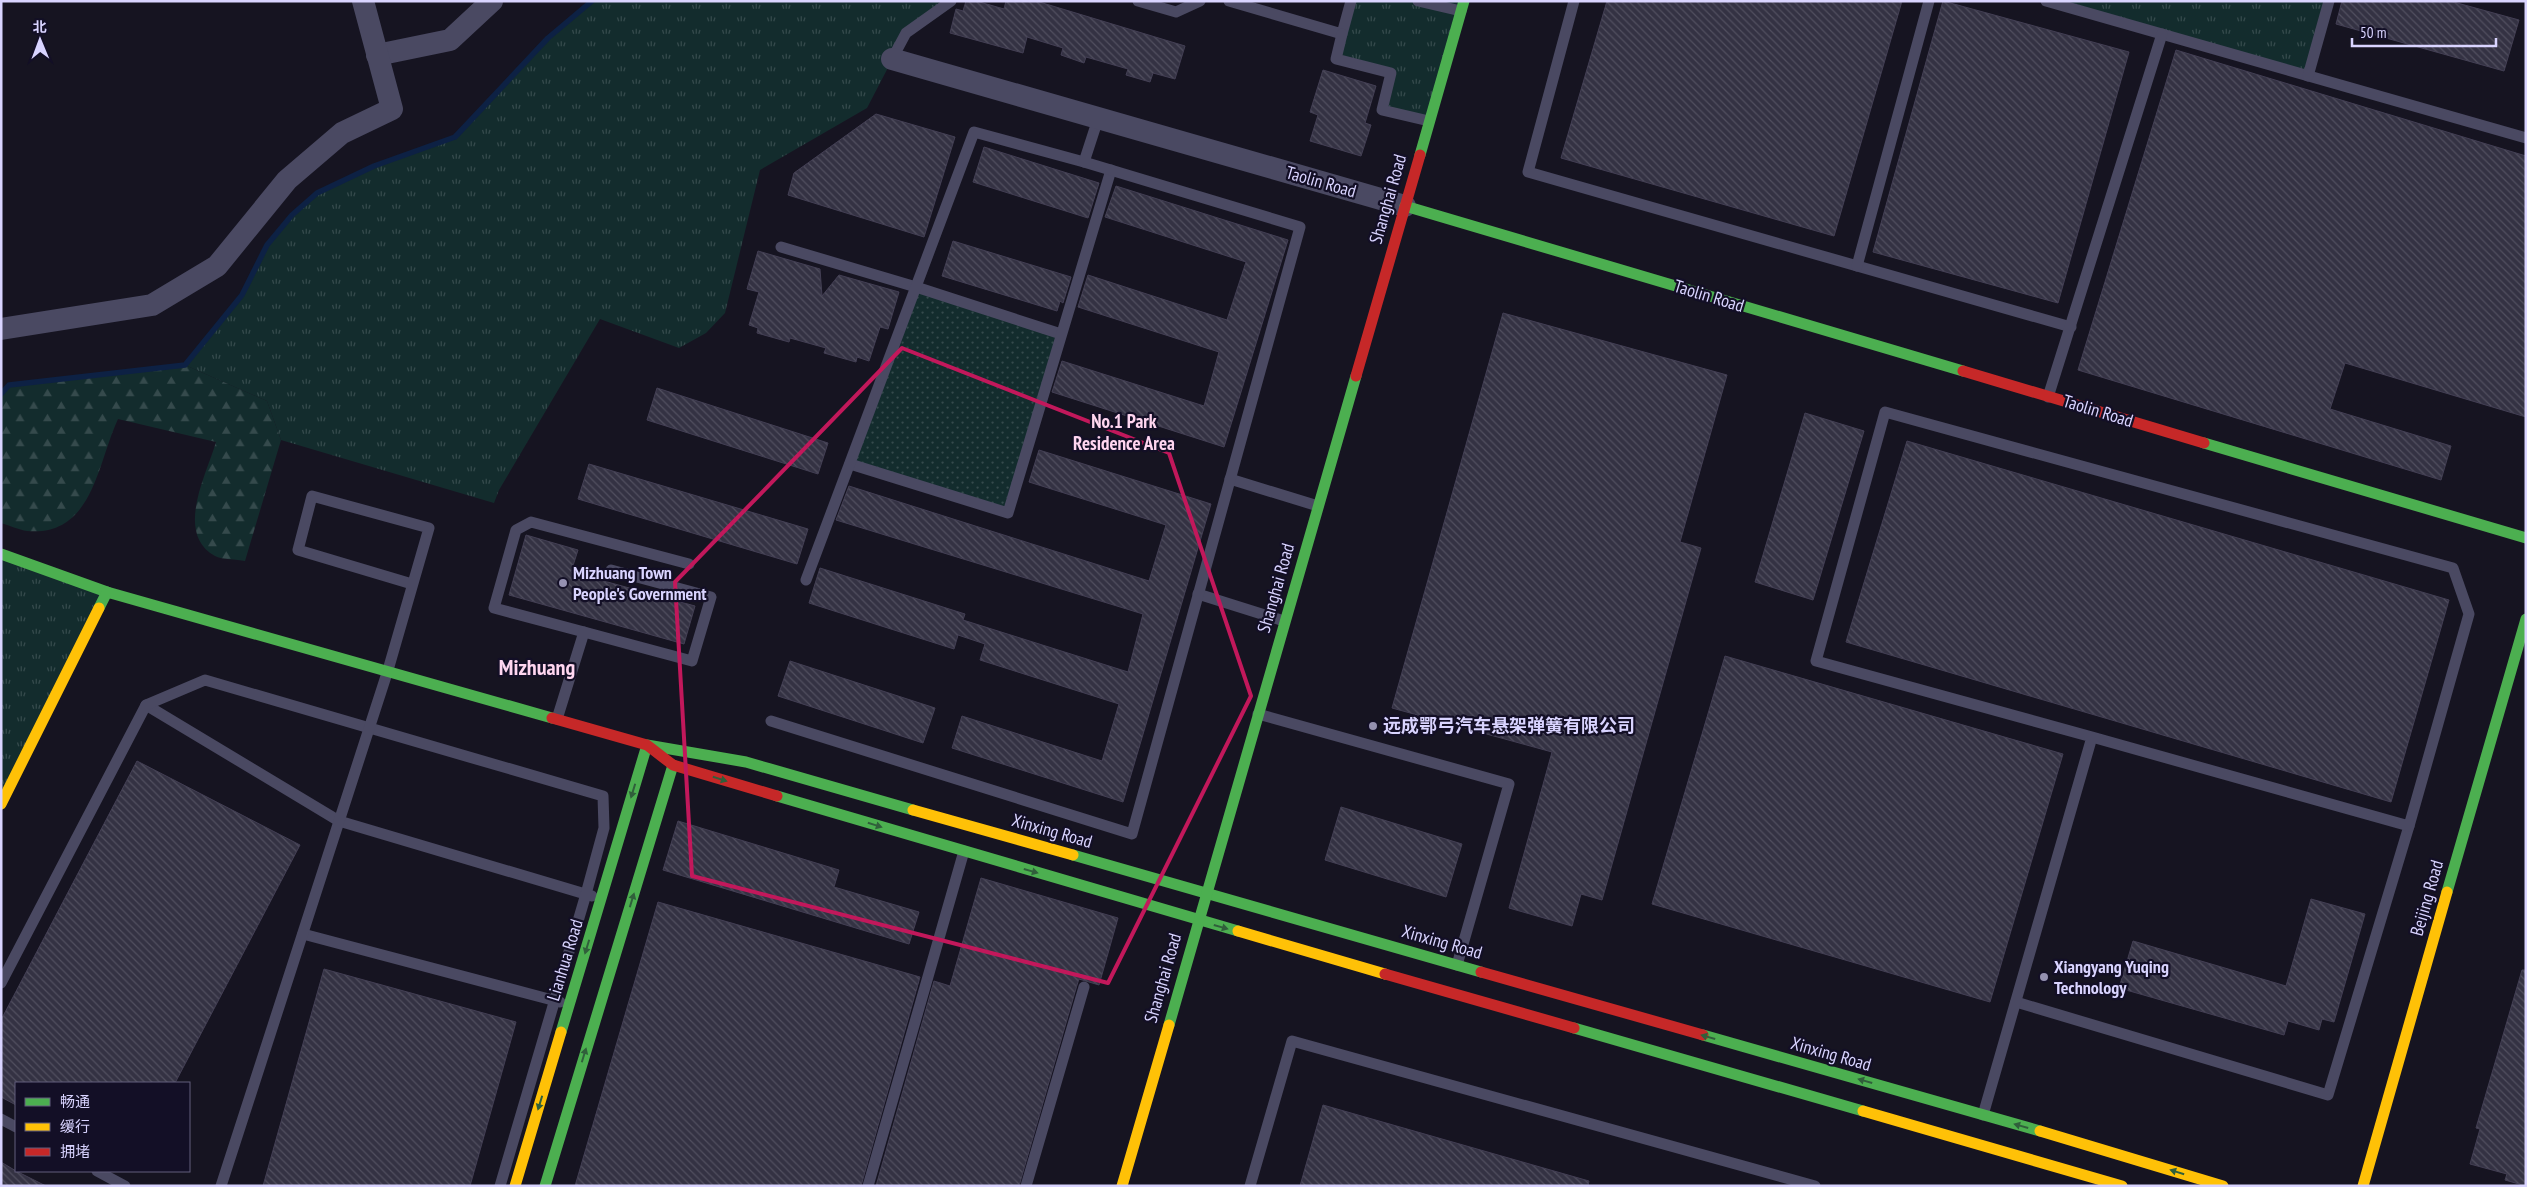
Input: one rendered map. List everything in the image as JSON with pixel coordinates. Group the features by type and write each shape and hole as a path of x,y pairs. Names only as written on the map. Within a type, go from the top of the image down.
{"street":[{"path":"1,329 152,306 217,266 287,180 342,134 392,109 363,1"},
{"path":"378,55 450,40 492,1"},
{"name":"Shanghai Road","path":"1122,1186 1463,6"},
{"name":"Taolin Road","path":"892,59 1405,206 2526,538"},
{"path":"1,554 107,592 388,670 647,745 673,765 1198,920 2122,1186"},
{"path":"1,804 107,592"},
{"name":"Beijing Road","path":"2363,1186 2526,619"},
{"name":"Xinxing Road","path":"647,745 746,762 1983,1115 2223,1186"},
{"name":"Lianhua Road","path":"516,1186 647,745"},
{"path":"545,1186 673,765"}],"lane":[{"path":"892,59 906,33 951,1"},
{"path":"1138,1 1176,12 1200,1"},
{"path":"1229,1 1342,34"},
{"path":"1351,1 1336,59 1391,73 1382,110 1429,121"},
{"path":"1418,1 1463,6"},
{"path":"1574,1 1528,172 2071,327"},
{"path":"1857,266 1929,1"},
{"path":"2046,1 2526,138"},
{"path":"2308,76 2329,1"},
{"path":"2048,397 2162,34"},
{"path":"1084,162 1098,119"},
{"path":"771,721 1132,834 1300,227 1084,162 974,132 806,580"},
{"path":"850,464 1008,513 1110,170"},
{"path":"781,247 916,287 1061,334"},
{"path":"2016,1002 2328,1095 2409,826 2469,614 2453,568 1885,412 1816,661 2409,826"},
{"path":"1230,478 1318,506"},
{"path":"221,1186 388,670 428,528 312,496 298,550 412,584"},
{"path":"611,570 710,597 692,661 494,608 516,530 531,522 688,564"},
{"path":"1198,594 1284,621"},
{"path":"558,719 584,632"},
{"path":"1,983 146,705 205,680 603,796 604,828 500,1186"},
{"path":"146,705 339,821 601,899"},
{"path":"1258,714 1509,784 1457,965"},
{"path":"1983,1115 2092,737"},
{"path":"868,1186 964,851"},
{"path":"303,934 570,1005"},
{"path":"1026,1186 1084,987"},
{"path":"1250,1186 1292,1041 1815,1186"},
{"path":"1,1118 15,1126"},
{"path":"99,1172 125,1186"}],"highlighted area":[{"path":"902,348 1169,453 1251,696 1108,983 692,876 675,582"}],"green space":[{"path":"592,1 951,1 906,33 867,108 760,170 725,313 706,333 679,348 600,319 499,490 494,503 281,440 267,401 185,365 242,295 267,245 292,215 317,193 374,166 455,137 548,38"},
{"path":"1351,1 1464,1 1429,121 1382,110 1391,74 1336,59"},
{"path":"2046,1 2329,1 2308,76"},
{"path":"916,287 1061,334 1008,513 850,464"},
{"path":"185,365 267,401 281,440 245,561 215,556 203,546 197,533 195,518 197,502 216,442 118,419 89,494 79,510 66,522 49,530 27,531 1,523 1,394 9,385"},
{"path":"1,554 107,592 1,803"}],"building":[{"path":"966,1 976,1 1004,9 1006,1 1036,1 1185,46 1175,79 1153,73 1150,82 1126,75 1128,69 1086,57 1084,63 1061,55 1063,48 1027,37 1023,53 950,33 956,9 963,11"},
{"path":"1607,1 1902,1 1834,236 1561,158"},
{"path":"1943,1 2129,52 2058,303 1873,252"},
{"path":"2342,1 2450,1 2519,20 2504,71 2336,24"},
{"path":"2176,50 2526,156 2526,417 2345,363 2330,409 2451,446 2441,480 2078,370"},
{"path":"1323,70 1376,86 1365,123 1371,125 1361,156 1310,141 1318,115 1310,112"},
{"path":"876,114 955,137 924,237 788,195 794,173"},
{"path":"984,147 1099,183 1088,218 973,182"},
{"path":"1116,186 1288,240 1224,447 1052,392 1062,361 1204,406 1219,352 1078,307 1088,275 1227,320 1246,262 1105,217"},
{"path":"953,241 1071,277 1063,303 1060,301 1057,311 942,276"},
{"path":"758,251 820,269 822,296 839,275 899,292 888,329 880,327 869,361 857,357 856,362 824,353 826,348 790,338 789,342 757,333 758,328 749,325 759,292 747,289"},
{"path":"1503,313 1727,375 1680,542 1701,548 1602,900 1581,894 1572,926 1509,908 1552,752 1392,708"},
{"path":"657,388 828,443 818,474 647,420"},
{"path":"1805,413 1864,431 1813,600 1755,582"},
{"path":"1907,441 2449,600 2391,802 1846,642"},
{"path":"1039,450 1211,504 1123,802 952,748 962,716 1102,761 1119,704 980,660 985,644 958,635 954,649 809,603 820,568 965,614 963,620 1128,672 1143,614 836,520 849,486 1149,581 1166,525 1029,482"},
{"path":"589,464 808,529 797,564 578,499"},
{"name":"Mizhuang Town People's Government","path":"526,535 578,550 571,572 695,606 684,644 509,595"},
{"path":"1725,656 2063,754 1990,1002 1652,904"},
{"path":"790,661 935,708 923,743 778,696"},
{"path":"137,761 300,845 176,1082 15,1082 15,1104 1,1097 1,1020"},
{"path":"1341,807 1462,844 1446,897 1325,860"},
{"path":"678,821 839,870 834,887 919,912 909,944 663,870"},
{"path":"981,878 1118,918 1099,985 1079,979 1019,1186 876,1186 934,981 950,986"},
{"path":"2311,899 2365,914 2334,1022 2322,1019 2319,1030 2288,1021 2284,1035 2119,988 2133,941 2286,986"},
{"path":"658,902 920,977 861,1186 575,1186"},
{"path":"324,969 516,1022 470,1186 263,1186"},
{"path":"2522,970 2526,970 2526,1186 2505,1180 2507,1174 2470,1164 2480,1129 2476,1128"},
{"path":"1323,1105 1589,1181 1588,1186 1300,1186"},
{"path":"1,1162 15,1172 46,1186 1,1186"}],"waterway":[{"path":"1,394 9,385 185,365 242,295 267,245 292,215 317,193 374,166 455,137 548,38 592,1"}],"traffic: fast":[{"path":"1420,155 1464,1"},
{"path":"1405,206 1963,371"},
{"path":"1169,1025 1356,376"},
{"path":"2204,443 2526,538"},
{"path":"1,554 107,592"},
{"path":"99,608 107,592 552,718"},
{"path":"2447,892 2526,619"},
{"path":"561,1032 647,745 746,762 913,810"},
{"path":"545,1186 673,765"},
{"path":"777,796 1238,931"},
{"path":"1073,855 1481,972"},
{"path":"1574,1028 1863,1111"},
{"path":"1703,1035 2040,1131"}],"traffic: slow":[{"path":"1,804 99,608"},
{"path":"913,810 1073,855"},
{"path":"2363,1186 2447,892"},
{"path":"1238,931 1385,974"},
{"path":"1122,1186 1169,1025"},
{"path":"515,1186 561,1032"},
{"path":"1863,1111 2122,1186"},
{"path":"2040,1131 2223,1186"}],"traffic: jam":[{"path":"1356,376 1420,155"},
{"path":"1963,371 2204,443"},
{"path":"552,718 647,745 673,765 777,796"},
{"path":"1481,972 1703,1035"},
{"path":"1385,974 1574,1028"}],"place":[{"name":"Mizhuang Town People's Government","path":"563,583"},
{"name":"远成鄂弓汽车悬架弹簧有限公司","path":"1373,726"},
{"name":"Xiangyang Yuqing Technology","path":"2044,977"}],"district":[{"name":"No.1 Park Residence Area","path":"1124,432"},
{"name":"Mizhuang","path":"537,667"}]}
